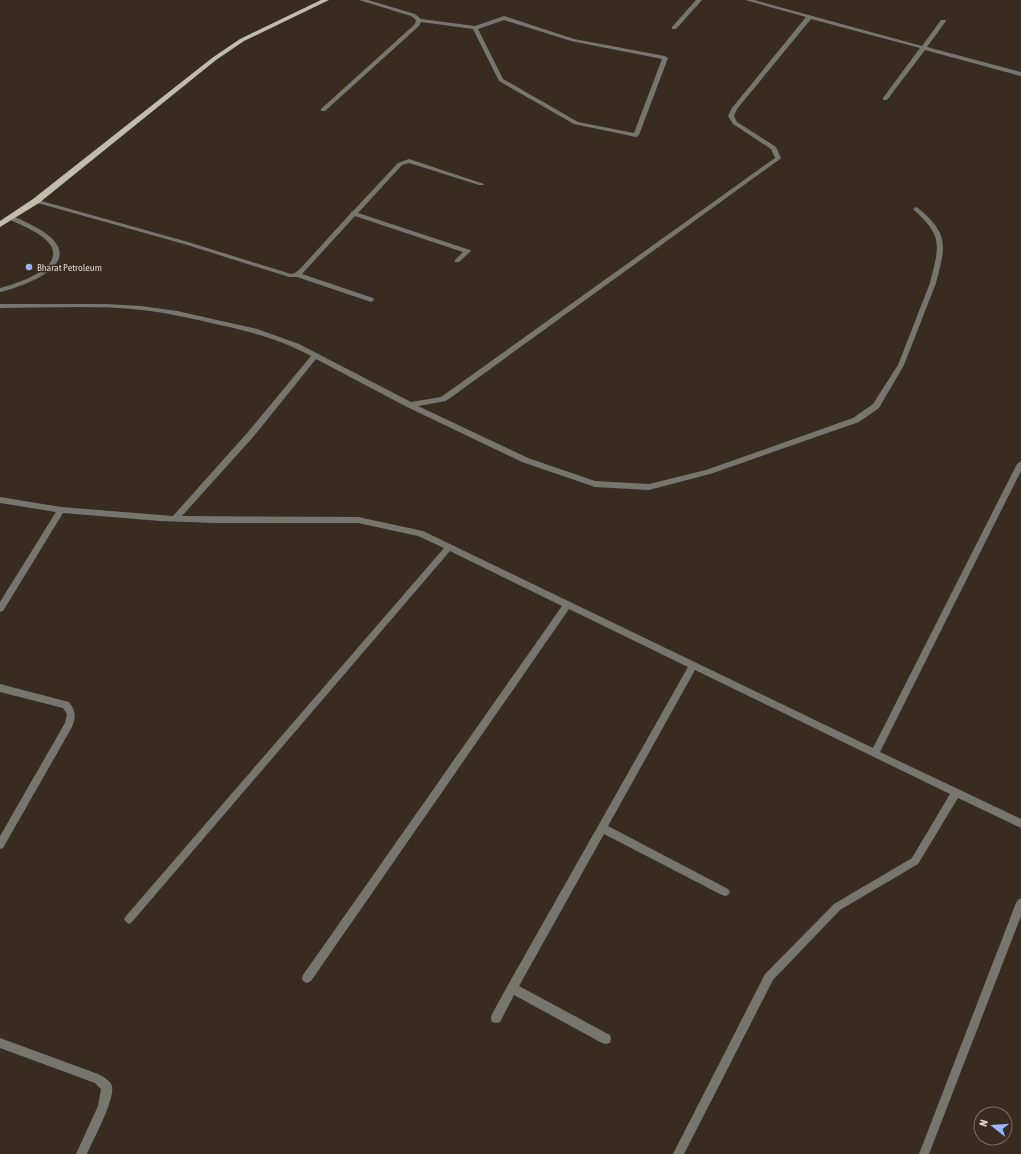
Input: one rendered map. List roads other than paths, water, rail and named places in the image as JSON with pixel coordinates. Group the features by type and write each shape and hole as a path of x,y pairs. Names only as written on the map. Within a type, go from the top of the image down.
{"main road":[{"path":"0,225 36,201 214,59 242,40 326,0"}],"street":[{"path":"362,0 413,15 419,20 475,28 504,18 573,40 665,58 636,134 576,123 501,80 475,28"},
{"path":"674,28 699,0"},
{"path":"748,0 1021,74"},
{"path":"410,405 442,398 778,158 774,148 735,123 731,116 734,109 810,16"},
{"path":"323,110 417,25 419,20"},
{"path":"885,99 943,21"},
{"path":"297,275 400,164 409,162 481,184"},
{"path":"36,201 186,243 290,276 297,275 371,300"},
{"path":"0,306 106,306 141,308 177,313 257,331 316,355 410,405 525,460 595,484 649,487 707,472 856,420 876,406 901,365 933,283 939,253 939,236 929,221 916,209"},
{"path":"353,213 468,251 457,261"},
{"path":"0,290 15,288 31,281 55,261 58,254 55,246 48,238 11,218"},
{"path":"175,518 251,434 316,355"},
{"path":"875,754 1021,464"},
{"path":"0,500 61,510 175,518 215,520 358,520 420,533 1021,824"},
{"path":"0,609 61,510"},
{"path":"129,919 449,547"},
{"path":"307,978 568,604"},
{"path":"496,1018 693,665"},
{"path":"0,688 66,705 71,710 72,715 69,724 0,845"},
{"path":"678,1154 769,977 836,907 915,861 956,793"},
{"path":"602,828 725,892"},
{"path":"924,1154 1021,903"},
{"path":"512,988 606,1040"},
{"path":"0,1043 98,1079 107,1087 103,1107 81,1154"}],"place":[{"name":"Bharat Petroleum","path":"29,267"}]}
